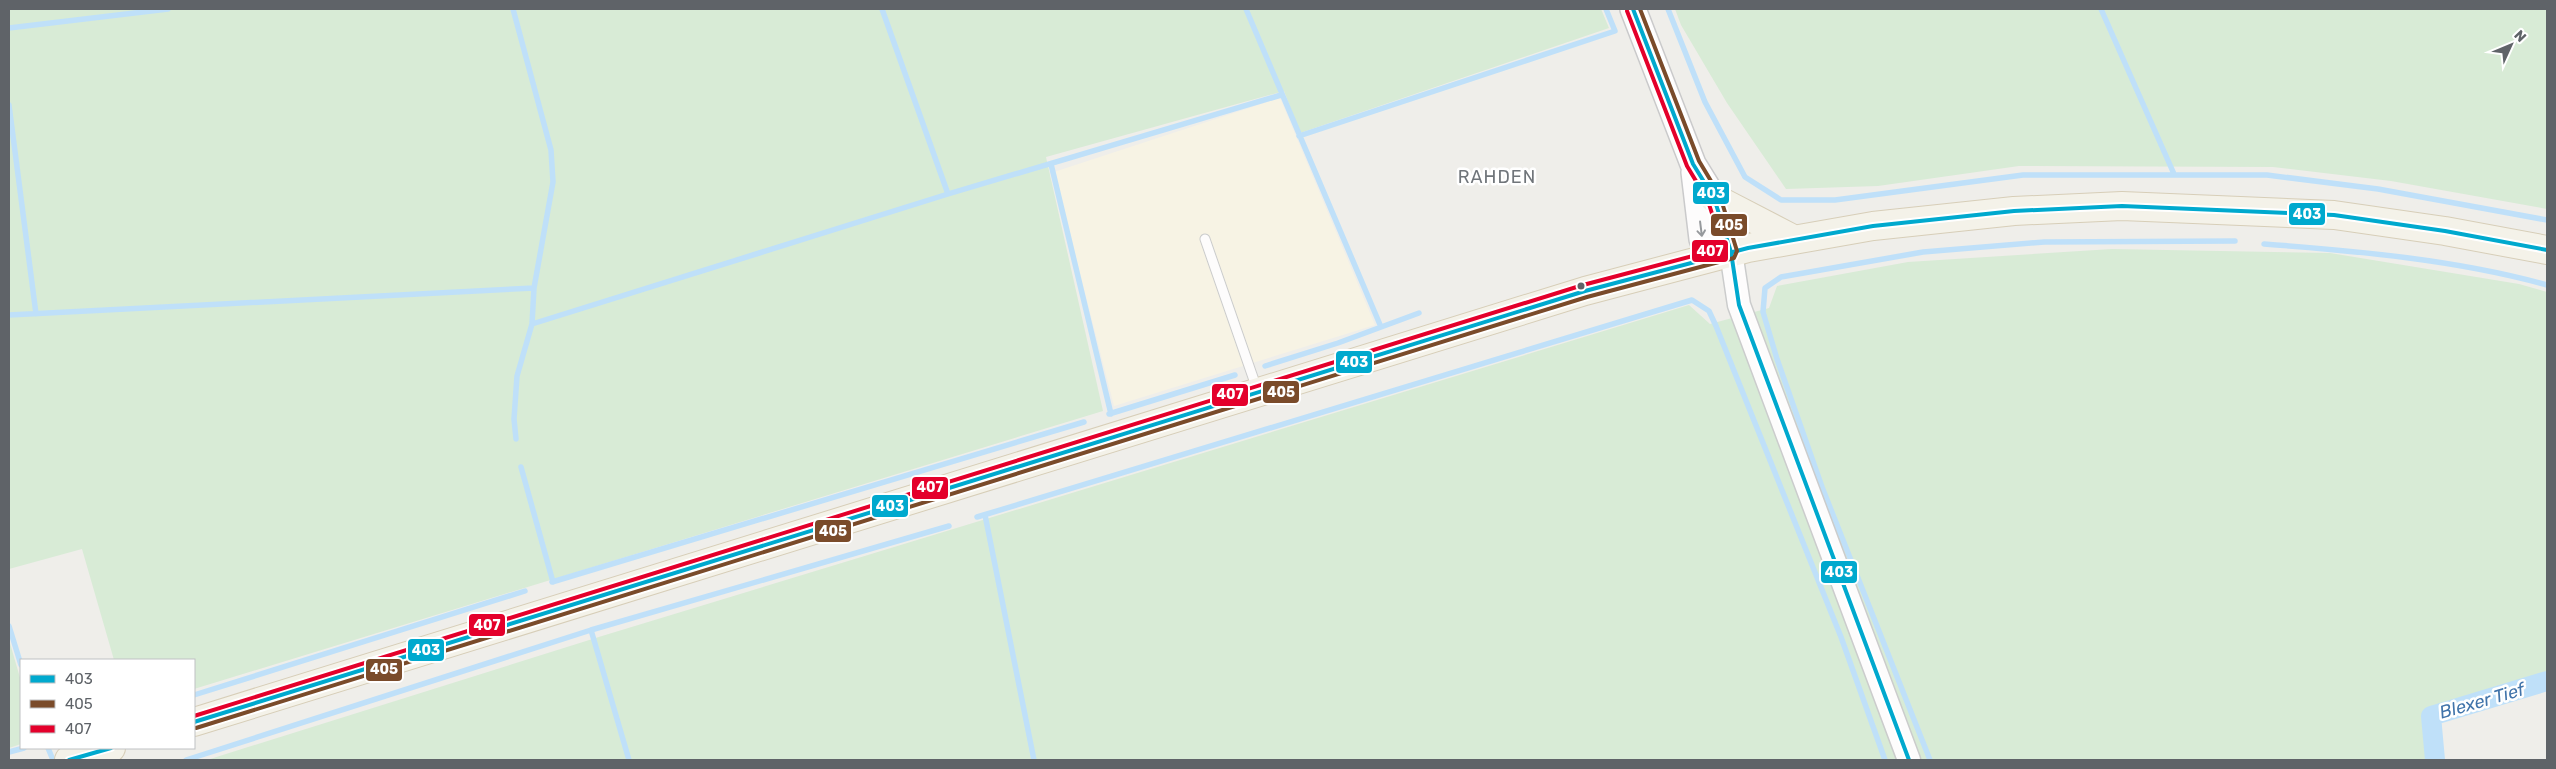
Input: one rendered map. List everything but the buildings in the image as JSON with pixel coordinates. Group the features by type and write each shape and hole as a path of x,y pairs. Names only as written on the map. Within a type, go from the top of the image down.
{"main road":[{"path":"1633,9 1693,164 1714,198 1720,255"},
{"path":"1693,164 1702,239 1720,255"},
{"path":"1714,198 1793,238"},
{"path":"195,722 1585,291 1720,255 1793,238 1873,226 2005,212 2122,206 2334,215 2446,231 2547,250"},
{"path":"72,759 107,749"}],"street":[{"path":"1720,255 1909,760"}],"lane":[{"path":"1205,239 1258,391"}],"shaded area":[{"path":"1280,98 1375,325 1114,406 1054,172"}],"green space":[{"path":"9,9 1601,9 1609,28 1300,133 1284,91 1046,157 1103,411 195,689 195,659 114,659 82,549 9,569"},
{"path":"1675,9 2547,9 2547,209 2391,181 2273,167 2019,166 1878,186 1786,189 1727,103 1681,25"},
{"path":"2112,249 2330,253 2519,284 2547,292 2547,675 2427,711 2432,760 207,760 602,636 1689,305 1710,324 1769,308 1777,286 1908,262"},
{"path":"9,640 20,678 20,744 9,748"}],"waterway":[{"path":"9,28 168,9"},
{"path":"513,9 551,150 553,182 534,288 532,324 517,376 514,419 516,439"},
{"path":"882,9 948,194"},
{"path":"1246,9 1381,327"},
{"path":"1299,136 1615,31 1606,9"},
{"path":"1668,9 1705,102 1745,177 1781,200 1835,200 2023,175 2267,175 2378,189 2547,220"},
{"path":"2101,9 2174,174"},
{"path":"532,324 948,194 1281,95"},
{"path":"9,105 36,314"},
{"path":"1051,164 1111,414"},
{"path":"1930,760 1822,487 1777,359 1763,312 1765,288 1781,277 1923,252 2044,242 2235,241"},
{"path":"2264,244 2371,253 2443,263 2513,276 2547,285"},
{"path":"9,315 534,288"},
{"path":"977,517 1692,300 1709,311 1716,326 1841,637 1885,760"},
{"path":"1265,366 1338,343 1419,313"},
{"path":"1109,414 1235,375"},
{"path":"552,582 1084,422"},
{"path":"521,467 553,582"},
{"path":"985,515 1034,760"},
{"path":"186,760 591,630 949,526"},
{"path":"195,695 525,591"},
{"name":"Blexer Tief","path":"9,626 20,662"},
{"path":"591,630 629,760"},
{"name":"Blexer Tief","path":"2435,760 2431,716 2547,681"},
{"path":"9,752 20,749"},
{"name":"Blexer Tief","path":"48,749 53,760"}],"transit line":[{"name":"403","path":"1633,9 1693,164 1714,198 1731,252 1739,305 1909,760"},
{"name":"405","path":"196,728 1587,297 1734,258 1737,251 1720,196 1699,161 1640,9"},
{"name":"407","path":"195,716 1583,285 1723,248 1708,201 1687,166 1627,11"},
{"name":"403","path":"195,722 1585,291 1748,248 1873,226 2014,211 2122,206 2334,215 2445,231 2547,250"},
{"name":"403","path":"69,760 108,749"}],"district":[{"name":"RAHDEN","path":"1497,177"}]}
